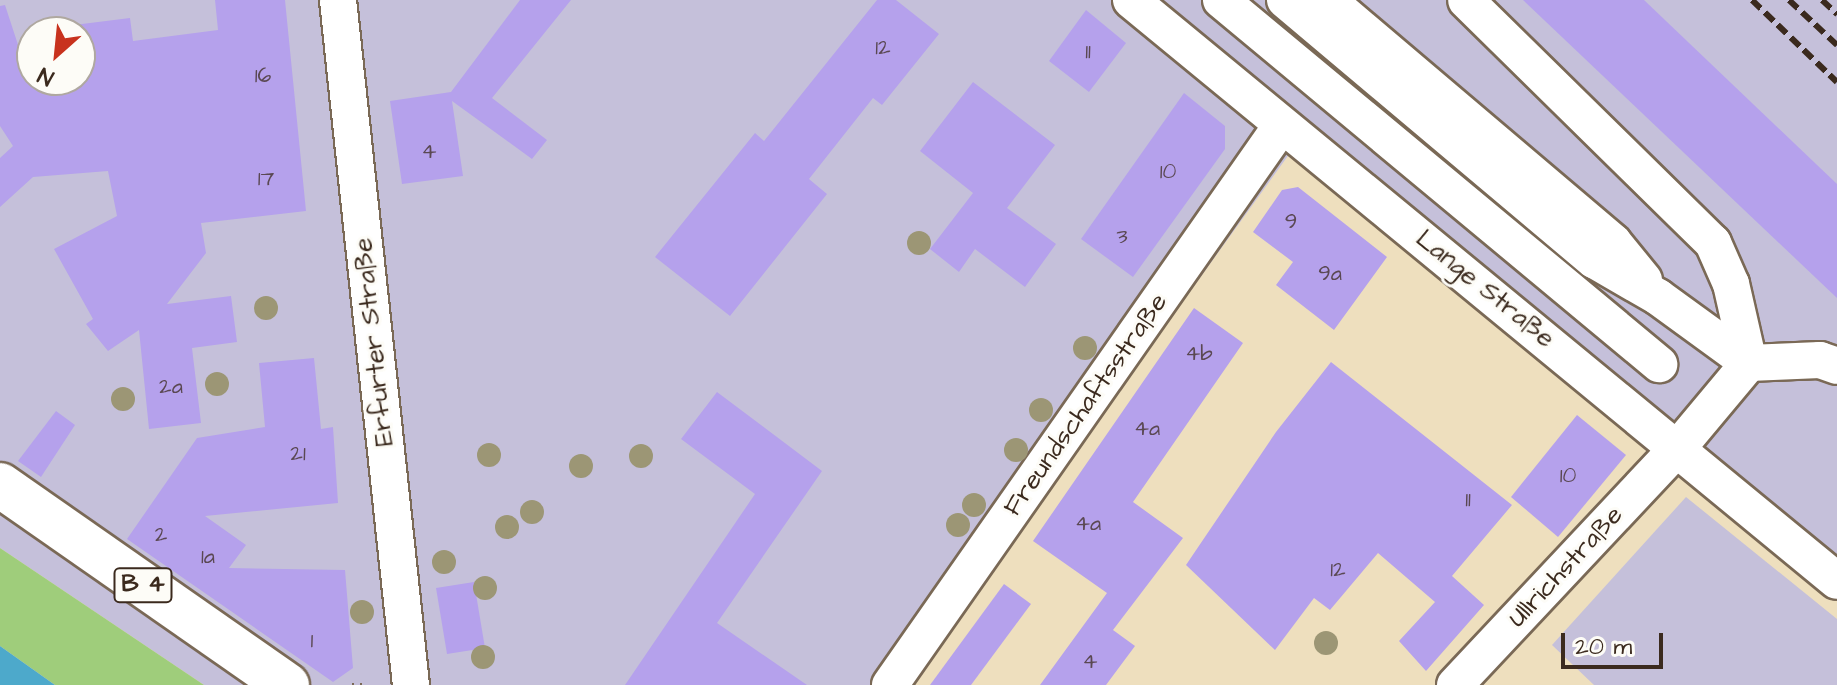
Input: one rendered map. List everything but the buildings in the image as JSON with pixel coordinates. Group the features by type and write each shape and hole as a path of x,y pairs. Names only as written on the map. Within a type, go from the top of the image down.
{"main road":[{"name":"B 4","path":"0,485 287,685"}],"street":[{"name":"Erfurter Straße","path":"338,0 411,685"},
{"name":"Lange Straße","path":"1131,0 1837,581"},
{"path":"1221,0 1659,364"},
{"path":"1285,0 1594,260 1658,297 1749,363 1782,359 1837,366"},
{"path":"1328,0 1613,242 1658,297"},
{"path":"1466,0 1713,243 1731,284 1749,363"},
{"name":"Freundschaftsstraße","path":"890,685 1281,126"},
{"path":"1617,330 1658,297"},
{"name":"Ullrichstraße","path":"1455,685 1677,449 1749,363"}],"path":[{"path":"352,685 366,685"}],"shaded area":[{"path":"0,0 1837,0 1837,564 1308,128 906,685 204,685 0,548"},
{"path":"1686,497 1837,619 1837,685 1594,685 1552,645"}],"green space":[{"path":"0,548 204,685 55,685 0,646"}],"water":[{"path":"0,646 55,685 0,685"}],"railway":[{"path":"1752,0 1837,82"},
{"path":"1789,0 1837,45"},
{"path":"1822,0 1837,14"}]}
